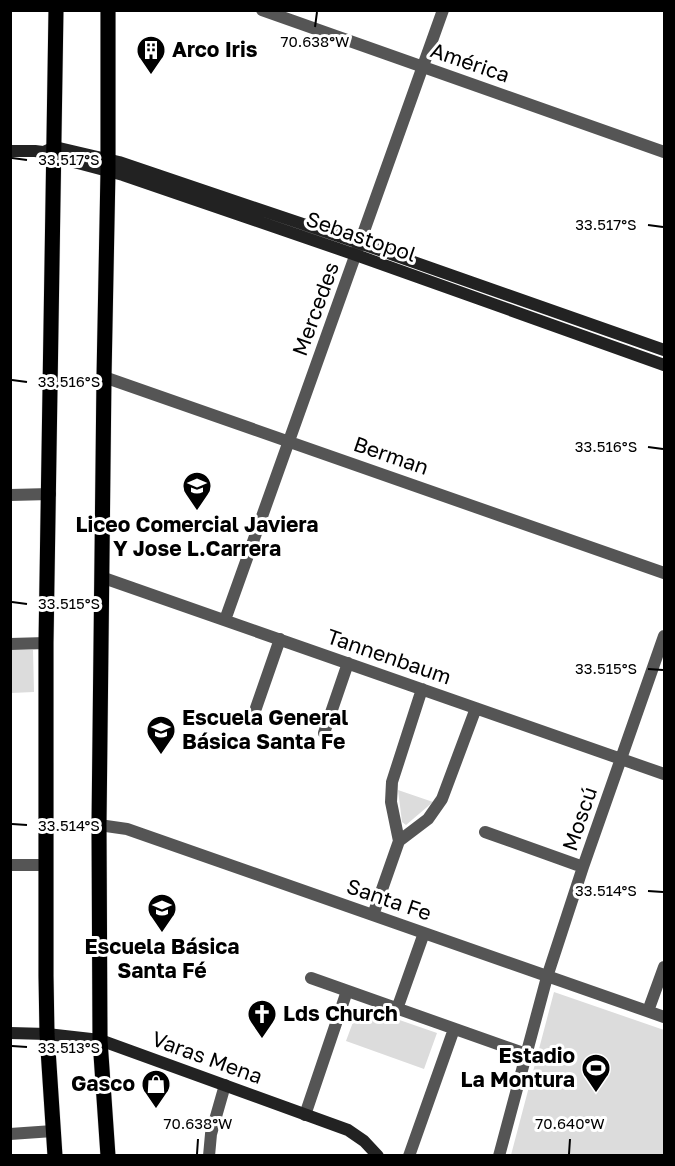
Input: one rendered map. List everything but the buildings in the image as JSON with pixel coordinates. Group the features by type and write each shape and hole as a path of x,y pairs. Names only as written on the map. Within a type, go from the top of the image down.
{"main road":[{"path":"55,1155 47,1034 46,643 50,494 51,152 56,10"},
{"path":"108,10 99,825 100,1040 108,1155"}],"street":[{"name":"América","path":"262,10 664,152"},
{"name":"Mercedes","path":"225,620 443,10"},
{"name":"Sebastopol","path":"10,151 51,152 108,165 664,350"},
{"name":"Sebastopol","path":"358,249 664,364"},
{"name":"Berman","path":"104,377 664,573"},
{"path":"10,495 50,494"},
{"name":"Tannenbaum","path":"101,577 664,774"},
{"name":"Moscú","path":"499,1155 521,1052 664,636"},
{"path":"256,708 280,639"},
{"path":"10,644 46,643"},
{"path":"324,733 348,663"},
{"path":"372,915 399,841 391,802 392,782 422,689"},
{"path":"399,841 428,819 442,799 476,708"},
{"name":"Santa Fe","path":"99,825 127,829 664,1017"},
{"path":"484,832 584,867"},
{"path":"10,865 46,865"},
{"path":"397,1009 424,933"},
{"path":"648,1011 664,967"},
{"path":"311,978 521,1052"},
{"path":"305,1114 346,991"},
{"path":"409,1155 454,1029"},
{"name":"Varas Mena","path":"10,1033 47,1034 100,1040 354,1133 378,1155"},
{"path":"210,1155 211,1134 225,1085"},
{"path":"10,1134 53,1131"}],"shaded area":[{"path":"11,650 33,650 34,692 11,693"},
{"path":"398,790 433,802 406,825 402,822"},
{"name":"Estadio La Montura","path":"554,992 664,1030 664,1155 511,1155"},
{"path":"359,1006 437,1033 424,1069 346,1041"}],"place":[{"name":"Arco Iris","path":"151,76"},
{"name":"Liceo Comercial Javiera Y Jose L.Carrera","path":"197,512"},
{"name":"Escuela General Básica Santa Fe","path":"161,756"},
{"name":"Escuela Básica Santa Fé","path":"162,934"},
{"name":"Lds Church","path":"262,1040"},
{"name":"Estadio La Montura","path":"596,1094"},
{"name":"Gasco","path":"156,1110"}]}
